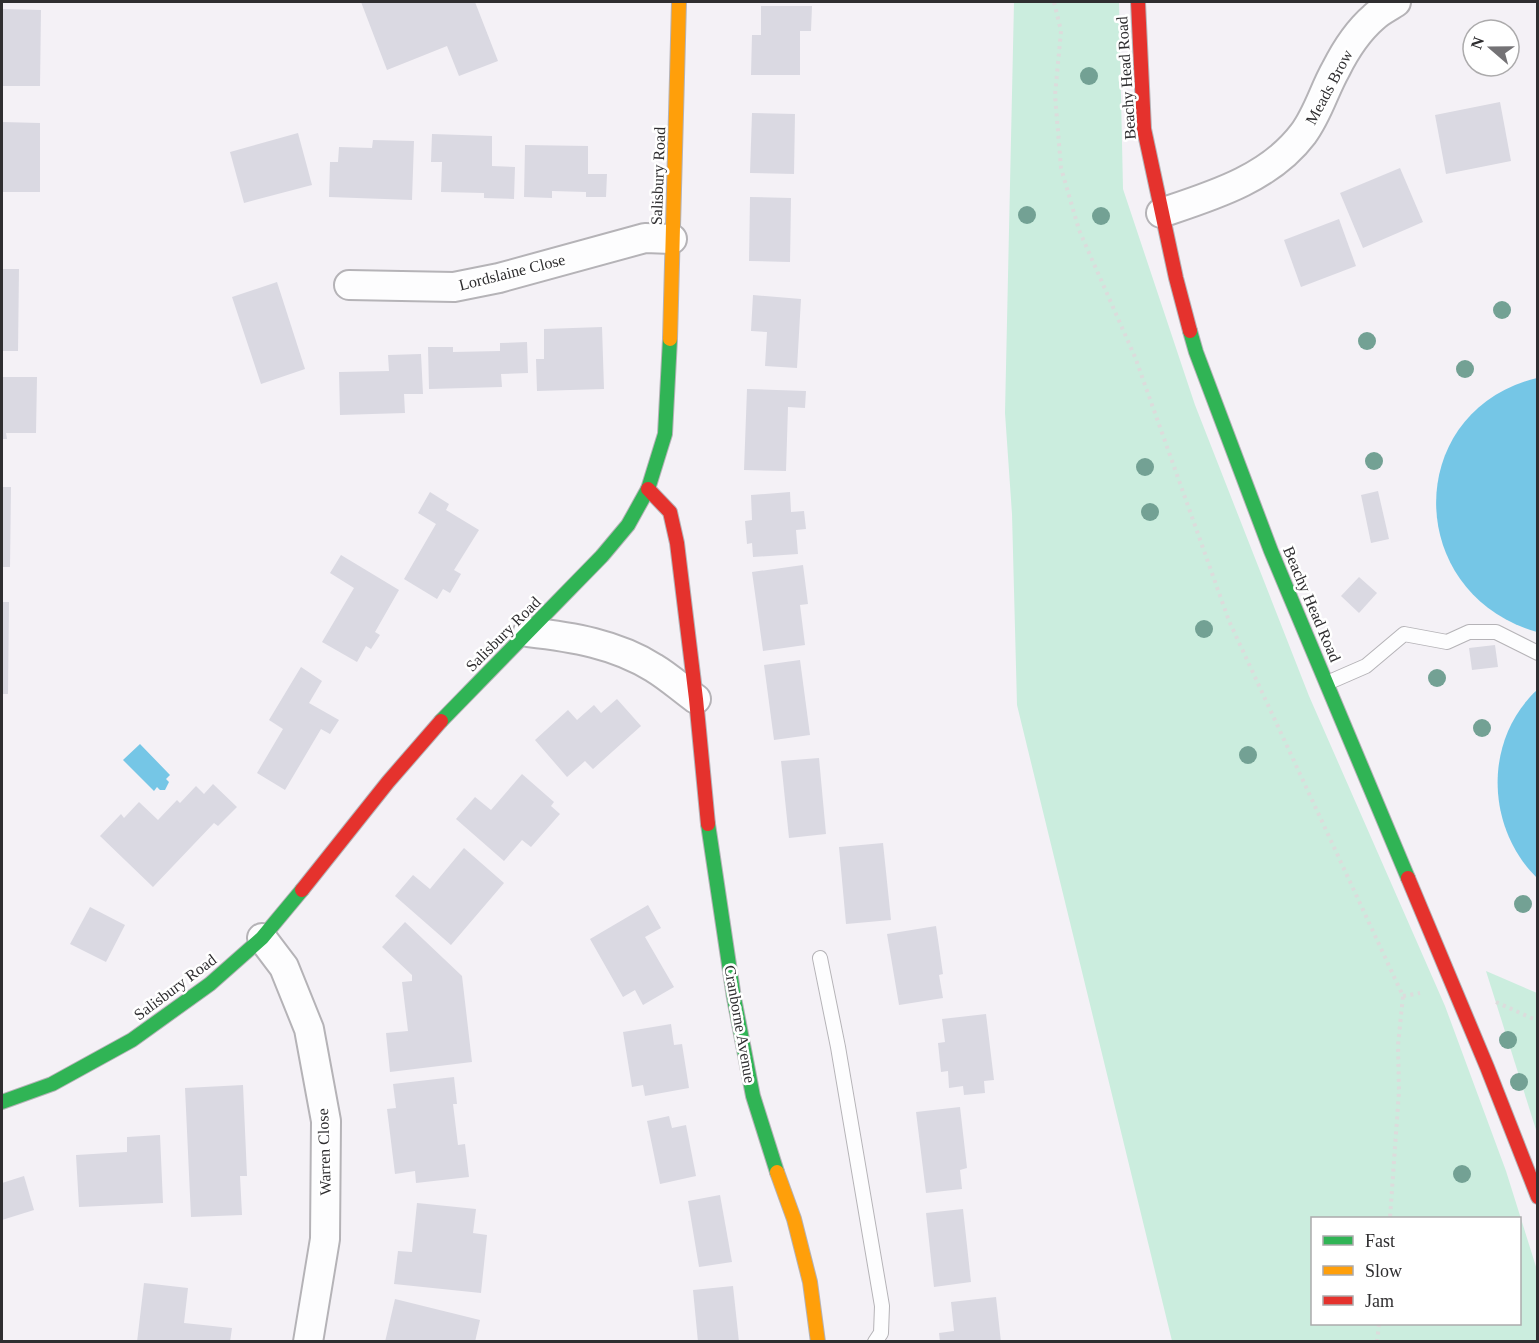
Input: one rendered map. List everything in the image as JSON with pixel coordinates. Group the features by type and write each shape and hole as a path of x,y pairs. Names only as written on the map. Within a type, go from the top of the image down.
{"street":[{"name":"Salisbury Road","path":"2,1102 52,1084 132,1040 210,984 262,938 321,869 388,782 455,705 602,556 628,525 648,489 665,434 679,2"},
{"name":"Beachy Head Road","path":"1138,2 1144,129 1161,213 1196,352 1236,461 1483,1057 1538,1197"},
{"name":"Meads Brow","path":"1161,213 1218,194 1251,178 1280,158 1302,135 1315,115 1335,69 1351,44 1373,18 1396,2"},
{"name":"Lordslaine Close","path":"349,285 454,287 499,278 645,238 672,238"},
{"name":"Cranborne Avenue","path":"648,489 669,512 677,543 711,850 734,998 753,1096 768,1147 794,1219 810,1282 818,1341"},
{"path":"528,632 570,637 610,647 653,667 696,699"},
{"name":"Warren Close","path":"262,938 284,968 309,1029 326,1121 325,1239 308,1341"}],"lane":[{"path":"1327,683 1366,666 1404,634 1447,642 1469,632 1496,632 1538,653"},
{"path":"820,958 838,1047 882,1306 881,1333 875,1341"}],"path":[{"path":"1054,2 1061,31 1055,95 1061,168 1079,230 1135,357 1229,621 1403,996 1398,1045 1399,1091 1390,1217"},
{"path":"1377,1341 1379,1325"}],"green space":[{"path":"1014,2 1119,2 1123,189 1195,405 1309,696 1445,1006 1506,1171 1520,1217 1311,1217 1311,1325 1521,1325 1521,1219 1537,1270 1537,1341 1172,1341 1017,705 1012,514 1005,413"},
{"path":"1486,971 1537,993 1537,1133"}],"water":[{"path":"1538,378 1537,632 1493,612 1461,581 1443,544 1436,503 1442,463 1461,426 1493,397"},
{"path":"1537,690 1537,878 1520,858 1508,835 1500,810 1498,784 1500,758 1507,733 1519,710"},
{"path":"140,744 170,775 166,779 169,782 165,790 157,787 154,791 123,760"}],"building":[{"path":"361,2 475,2 498,61 459,76 447,46 387,70"},
{"path":"761,6 812,6 811,31 800,31 800,75 751,75 752,35 761,35"},
{"path":"2,9 41,10 40,86 2,86"},
{"path":"1500,102 1511,161 1446,174 1435,115"},
{"path":"752,113 795,114 794,174 750,173"},
{"path":"2,122 40,123 40,192 2,192"},
{"path":"298,133 312,185 244,203 230,152"},
{"path":"432,134 492,136 492,166 515,167 514,199 484,198 484,193 441,192 442,162 431,162"},
{"path":"373,140 414,141 412,200 329,197 330,162 338,162 339,147 372,148"},
{"path":"525,145 588,146 588,174 607,174 606,197 586,197 586,192 552,191 552,198 524,197"},
{"path":"1400,168 1423,222 1363,248 1340,193"},
{"path":"750,197 791,198 790,262 749,261"},
{"path":"1339,219 1356,266 1301,287 1284,240"},
{"path":"2,269 19,269 18,351 2,351"},
{"path":"277,282 305,369 261,384 232,297"},
{"path":"753,295 801,299 797,368 765,366 767,332 751,331"},
{"path":"602,327 604,389 537,391 536,359 544,359 544,329"},
{"path":"527,342 528,373 501,374 502,387 429,389 428,347 453,347 453,352 500,351 500,343"},
{"path":"421,354 423,394 404,394 405,413 340,415 339,372 389,371 388,355"},
{"path":"2,377 37,377 36,433 6,433 7,439 2,439"},
{"path":"747,389 806,391 805,408 788,407 786,471 744,470"},
{"path":"2,487 11,487 10,567 2,567"},
{"path":"1378,491 1389,539 1371,543 1361,495"},
{"path":"430,492 449,504 446,510 479,530 454,570 461,574 450,593 443,589 437,599 404,579 436,524 418,513"},
{"path":"790,492 791,512 804,511 806,529 796,530 798,554 753,557 752,543 747,544 745,521 752,520 751,495"},
{"path":"341,555 399,590 375,632 380,635 371,649 366,646 357,662 322,642 354,588 330,573"},
{"path":"803,565 808,604 800,605 805,645 763,651 752,572"},
{"path":"1359,577 1377,593 1359,613 1341,596"},
{"path":"2,602 9,602 8,694 2,694"},
{"path":"1495,645 1498,667 1472,670 1469,648"},
{"path":"800,660 810,735 774,740 764,665"},
{"path":"301,667 322,681 309,703 339,720 330,734 321,729 285,790 257,773 283,729 269,720"},
{"path":"617,699 641,726 593,769 585,761 567,777 535,740 568,710 577,720 594,705 601,713"},
{"path":"819,758 826,834 789,838 781,761"},
{"path":"522,774 554,802 551,806 560,814 531,847 522,840 504,861 456,819 475,797 491,810"},
{"path":"213,784 237,807 218,826 214,823 153,887 100,836 121,814 124,818 139,802 158,820 177,800 180,803 196,786 204,794"},
{"path":"883,843 891,920 846,924 839,847"},
{"path":"464,848 504,883 451,945 395,896 413,875 430,889"},
{"path":"648,905 661,928 645,937 674,987 643,1005 635,990 623,997 590,939"},
{"path":"90,907 125,925 106,962 70,944"},
{"path":"405,922 462,976 472,1062 390,1072 386,1033 408,1031 402,982 412,981 412,975 382,947"},
{"path":"936,926 943,974 939,975 943,998 899,1005 887,934"},
{"path":"986,1014 994,1080 984,1081 985,1093 964,1095 963,1086 949,1088 948,1071 941,1072 938,1043 945,1042 942,1019"},
{"path":"671,1024 674,1045 682,1044 689,1088 645,1096 643,1085 632,1087 623,1032"},
{"path":"454,1077 457,1104 453,1104 458,1145 465,1144 469,1177 416,1183 415,1171 395,1174 387,1109 396,1108 393,1084"},
{"path":"243,1085 247,1176 240,1176 242,1215 191,1217 185,1088"},
{"path":"960,1107 967,1168 960,1170 962,1189 926,1193 916,1112"},
{"path":"669,1116 672,1128 686,1125 696,1176 660,1184 647,1121"},
{"path":"160,1135 163,1203 79,1207 76,1155 127,1152 127,1137"},
{"path":"24,1176 34,1210 2,1220 2,1183"},
{"path":"720,1195 732,1262 699,1267 688,1201"},
{"path":"417,1203 476,1209 473,1233 487,1235 481,1293 394,1284 398,1251 412,1252"},
{"path":"963,1209 971,1282 934,1287 926,1213"},
{"path":"144,1283 188,1288 184,1323 232,1328 230,1342 137,1342"},
{"path":"733,1286 739,1342 698,1342 693,1290"},
{"path":"996,1297 1001,1342 940,1342 939,1333 954,1331 951,1302"},
{"path":"395,1299 480,1320 475,1342 385,1342"}],"traffic: fast":[{"path":"1190,331 1271,551 1408,878"},
{"path":"441,721 602,556 628,525 648,489 665,434 670,339"},
{"path":"708,824 734,998 753,1096 777,1172"},
{"path":"2,1102 52,1084 132,1040 210,984 262,938 302,890"}],"traffic: slow":[{"path":"670,339 679,2"},
{"path":"777,1172 794,1219 810,1282 818,1342"}],"traffic: jam":[{"path":"1138,2 1144,129 1176,278 1190,331"},
{"path":"648,489 670,512 677,543 708,824"},
{"path":"302,890 388,782 441,721"},
{"path":"1408,878 1487,1067 1538,1197"}]}
